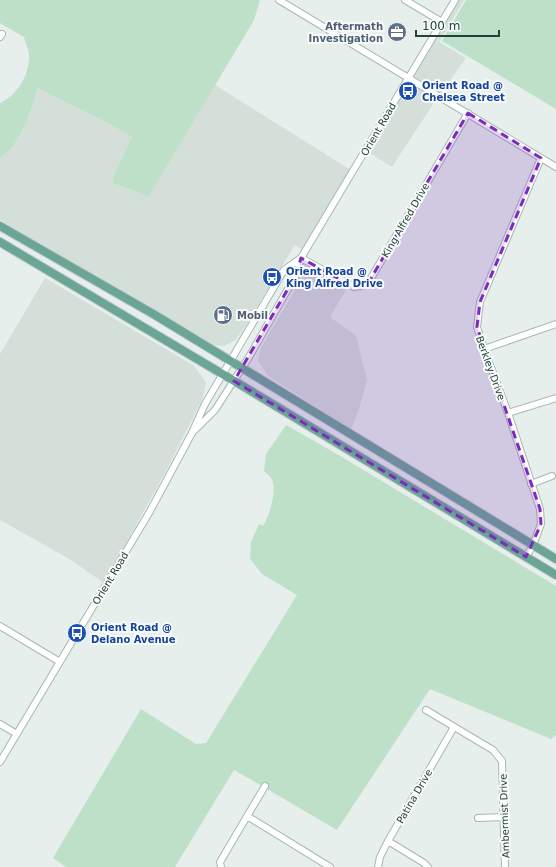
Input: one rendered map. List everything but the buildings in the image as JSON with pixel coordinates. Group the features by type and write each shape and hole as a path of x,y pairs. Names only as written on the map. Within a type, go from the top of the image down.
{"main road":[{"path":"0,226 155,315 556,559"},
{"path":"0,242 556,575"}],"street":[{"path":"279,0 556,167"},
{"path":"405,0 442,22"},
{"name":"Orient Road","path":"192,433 215,410 242,368 296,275 301,258 352,175 408,77 455,0"},
{"name":"King Alfred Drive","path":"301,258 354,287 361,286 370,280 468,113"},
{"name":"Berkley Drive","path":"526,557 542,524 540,510 508,413 477,327 480,302 541,158"},
{"name":"Orient Road","path":"0,762 150,513 192,433 204,404 284,270 301,258"},
{"path":"484,349 556,324"},
{"path":"508,413 556,398"},
{"path":"531,484 552,476"},
{"path":"0,626 60,662"},
{"name":"Ambermist Drive","path":"426,710 492,750 502,761 505,867"},
{"path":"0,724 17,734"},
{"name":"Patina Drive","path":"378,867 380,857 388,841 454,727"},
{"path":"221,867 220,862 265,786"},
{"path":"247,816 330,867"},
{"path":"478,818 504,817"},
{"path":"388,841 428,867"}],"highlighted area":[{"path":"468,113 541,158 480,302 477,327 540,509 541,524 526,557 234,381 296,275 301,258 354,287 370,280"}],"shaded area":[{"path":"459,0 464,0 439,42 466,58 441,93 413,76"},
{"path":"409,81 437,98 392,167 368,152"},
{"path":"215,85 351,170 303,250 295,245 241,333 234,341 224,346 213,345 0,220 0,158 12,148 26,124 38,87 132,137 114,174 112,183 140,193 148,198"},
{"path":"309,266 347,288 330,317 356,336 367,380 359,409 351,429 268,376 258,361 261,348"},
{"path":"45,278 193,365 206,384 202,400 166,471 104,583 71,560 0,520 0,354"}],"green space":[{"path":"0,0 260,0 254,20 148,198 140,193 112,183 114,174 132,137 38,88 26,124 12,148 0,158 0,103 12,95 21,84 27,70 29,55 24,37 0,23"},
{"path":"466,0 556,0 556,109 442,41"},
{"path":"286,425 337,454 556,586 556,735 551,739 430,689 337,830 267,789 269,785 264,782 262,786 234,770 175,867 66,867 53,858 141,709 196,744 206,743 297,595 262,574 250,559 251,542 259,524 263,526 265,522 270,510 274,491 272,480 264,471 266,454"}],"place":[{"name":"Aftermath Investigation","path":"397,32"},
{"name":"Orient Road @ Chelsea Street","path":"408,91"},
{"name":"Orient Road @ King Alfred Drive","path":"272,277"},
{"name":"Mobil","path":"223,315"},
{"name":"Orient Road @ Delano Avenue","path":"77,633"}]}
